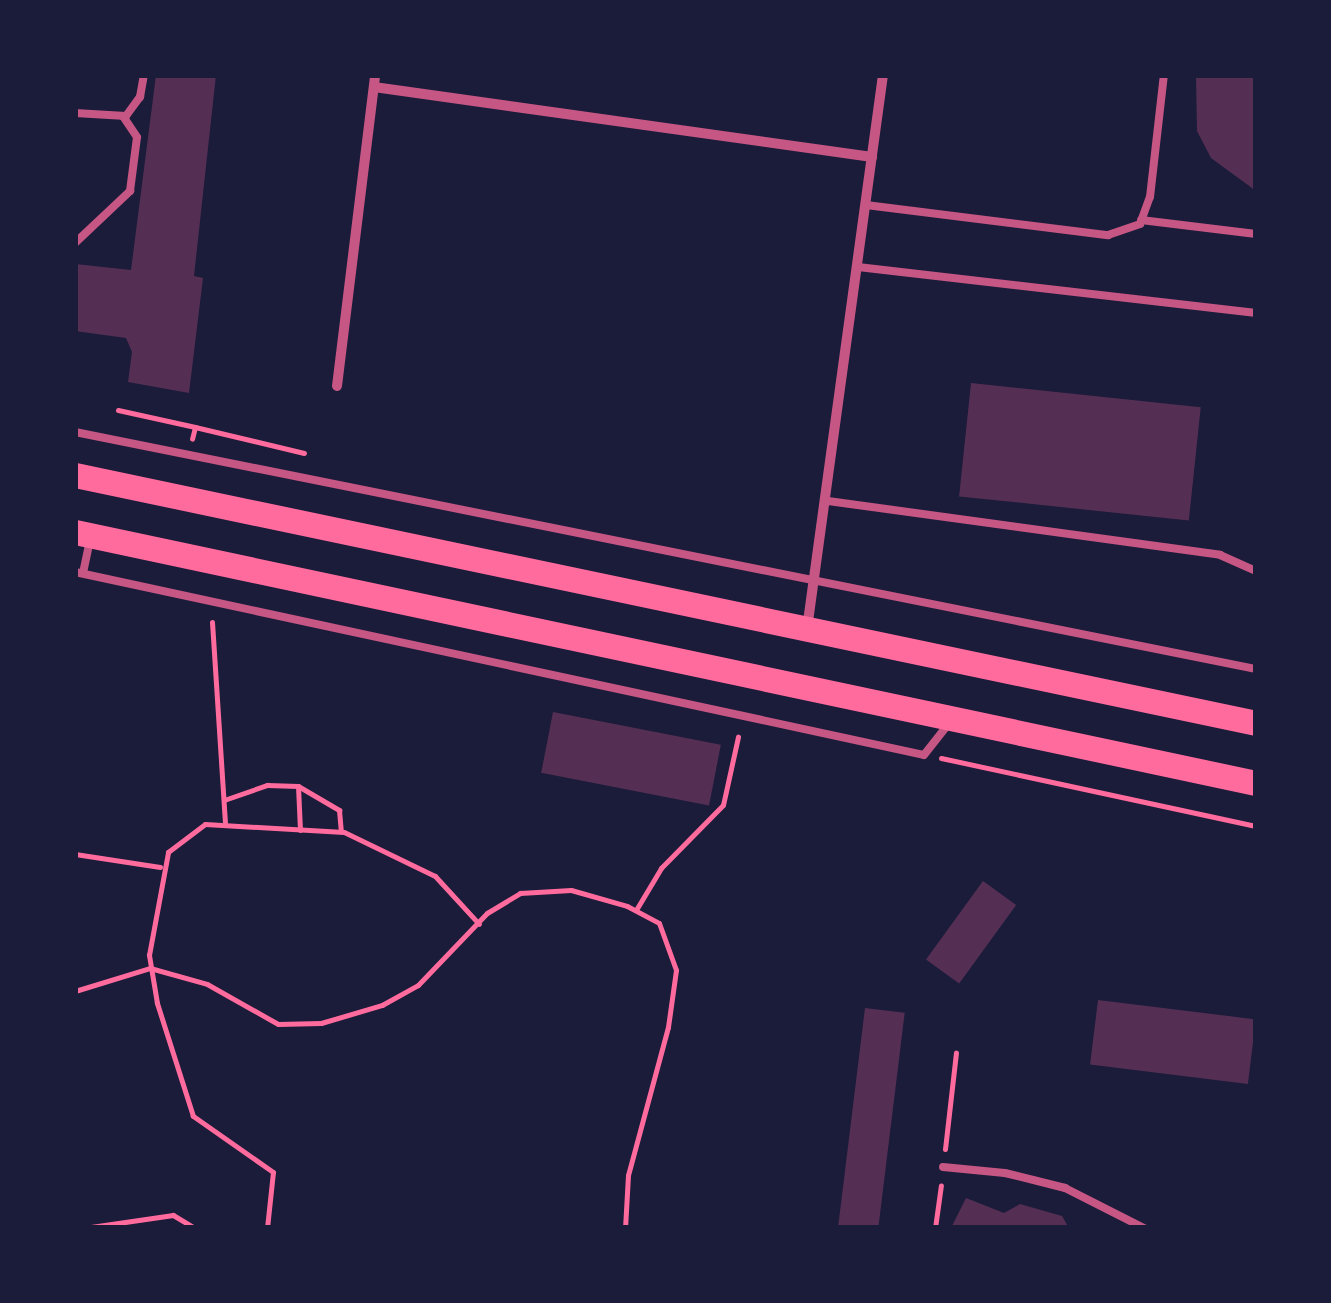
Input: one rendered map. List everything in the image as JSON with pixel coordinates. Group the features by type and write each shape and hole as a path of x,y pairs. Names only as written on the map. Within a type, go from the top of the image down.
{"main road":[{"path":"75,475 1256,722"},
{"path":"83,534 1256,783"}],"street":[{"path":"807,629 828,501 883,75"},
{"path":"337,386 374,81 872,158"}],"lane":[{"path":"75,113 123,116 135,109 144,75"},
{"path":"1141,220 1150,196 1164,75"},
{"path":"75,243 130,191 137,137 123,116"},
{"path":"866,205 1108,235 1141,220 1256,234"},
{"path":"858,267 1256,314"},
{"path":"75,432 815,576 1256,669"},
{"path":"828,501 1220,555 1256,571"},
{"path":"83,534 79,572 924,754 952,718"},
{"path":"943,1167 1005,1172 1066,1188 1144,1228"}],"path":[{"path":"195,427 304,453"},
{"path":"216,622 214,722 225,824"},
{"path":"636,910 661,868 723,804 738,736"},
{"path":"924,754 1256,826"},
{"path":"224,800 268,785 298,786 339,810 341,832"},
{"path":"298,786 300,830"},
{"path":"267,1228 272,1172 194,1116 150,968 161,867 187,832 225,824 341,832 435,876 479,924"},
{"path":"75,854 161,867"},
{"path":"75,991 150,968 207,984 267,1020 311,1025 382,1006 418,985 504,899 534,890 601,896 636,910 669,937 676,970 668,1028 628,1175 625,1228"},
{"path":"935,1228 956,1053"},
{"path":"84,1228 173,1215 195,1228"}],"building":[{"path":"156,75 216,75 194,276 203,278 189,393 128,382 132,352 126,338 75,331 75,264 131,270"},
{"path":"1196,75 1256,75 1256,191 1211,158 1197,131"},
{"path":"971,383 1201,407 1189,521 959,496"},
{"path":"553,712 721,745 709,805 541,773"},
{"path":"983,881 1016,905 959,984 926,959"},
{"path":"1098,1000 1256,1019 1248,1084 1090,1065"},
{"path":"865,1008 905,1013 878,1228 838,1228"},
{"path":"966,1198 1004,1213 1020,1204 1062,1216 1069,1228 951,1228"}]}
